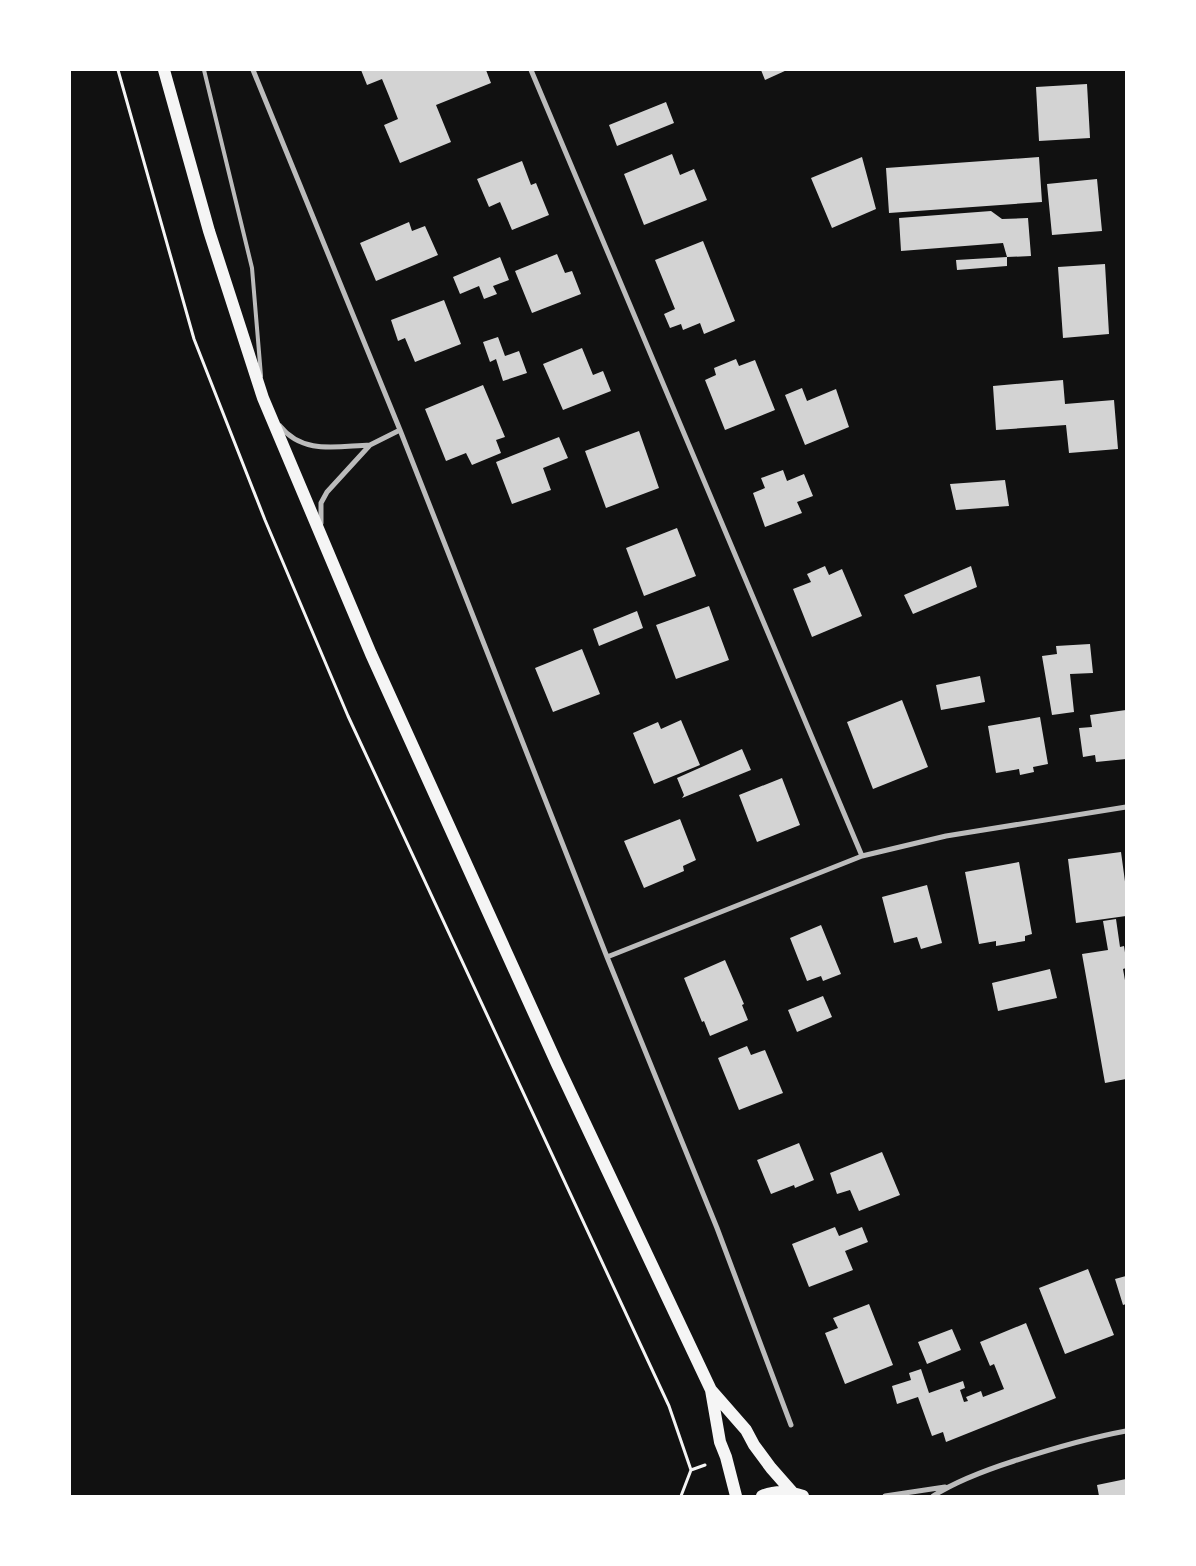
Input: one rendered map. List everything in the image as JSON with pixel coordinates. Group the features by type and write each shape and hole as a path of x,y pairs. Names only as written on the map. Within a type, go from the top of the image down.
{"main road":[{"path":"164,70 209,231 266,404 371,654 557,1064 711,1390 720,1442 726,1456 736,1496"},
{"path":"711,1390 746,1430 754,1445 771,1468 798,1494"},
{"path":"762,1496 779,1492 798,1494"}],"street":[{"path":"253,70 400,430 607,958 706,1200 791,1425"},
{"path":"531,70 862,856"},
{"path":"266,404 285,432 299,442 311,447 370,445"},
{"path":"324,542 320,517 321,503 326,492 370,445 400,430"},
{"path":"607,958 862,856 946,836 1126,807"},
{"path":"933,1496 948,1486 992,1468 1082,1440 1126,1431"},
{"path":"884,1496 948,1486"}],"lane":[{"path":"204,70 252,268 266,404"}],"path":[{"path":"118,70 194,339 265,520 348,716 669,1406 691,1470 681,1496"}],"building":[{"path":"361,70 486,70 491,83 436,105 451,142 400,163 384,125 398,119 382,79 367,85"},
{"path":"761,70 787,70 765,80"},
{"path":"1087,84 1090,138 1039,141 1036,87"},
{"path":"666,102 674,123 617,146 609,125"},
{"path":"672,154 680,175 694,169 707,200 644,225 624,174"},
{"path":"862,157 876,209 832,228 811,178"},
{"path":"1039,157 1042,202 889,213 886,168"},
{"path":"522,161 531,185 536,183 549,215 512,230 500,202 489,207 477,179"},
{"path":"1097,179 1102,231 1052,235 1047,184"},
{"path":"991,211 1002,219 1028,218 1031,256 1007,257 1003,243 901,251 899,218"},
{"path":"409,222 412,231 425,226 438,255 376,281 360,243"},
{"path":"703,241 735,321 704,334 700,323 683,330 681,324 670,328 664,314 675,309 655,260"},
{"path":"557,254 565,273 572,271 581,294 532,313 515,271"},
{"path":"500,257 509,280 493,286 497,294 484,299 479,286 460,294 453,277"},
{"path":"1007,257 1007,266 957,270 956,260"},
{"path":"1105,264 1109,334 1063,338 1058,267"},
{"path":"444,300 461,344 415,362 405,338 398,341 391,320"},
{"path":"498,337 505,356 519,351 527,373 503,381 496,359 490,362 483,342"},
{"path":"582,348 593,375 603,371 611,391 563,410 543,364"},
{"path":"736,359 739,366 755,360 775,410 725,430 705,380 716,375 714,368"},
{"path":"1063,380 1065,404 1114,400 1118,449 1069,453 1066,425 996,430 993,386"},
{"path":"483,385 505,437 496,440 501,453 472,465 466,453 446,461 425,409"},
{"path":"802,388 807,401 836,389 849,427 805,445 785,395"},
{"path":"639,431 659,488 606,508 585,451"},
{"path":"559,437 568,458 543,468 551,490 512,504 496,462"},
{"path":"783,470 787,481 804,474 813,496 797,502 802,513 765,527 753,493 765,488 761,478"},
{"path":"1005,480 1009,506 956,510 950,484"},
{"path":"677,528 696,576 644,596 626,548"},
{"path":"825,566 829,575 842,569 862,616 812,637 793,589 811,582 807,574"},
{"path":"971,566 977,587 913,614 904,595"},
{"path":"709,606 729,660 676,679 656,625"},
{"path":"637,611 643,628 599,646 593,629"},
{"path":"1090,644 1093,673 1070,674 1074,712 1052,715 1042,656 1057,654 1056,646"},
{"path":"582,649 600,694 553,712 535,668"},
{"path":"980,676 985,702 941,710 936,685"},
{"path":"902,700 928,767 873,789 847,722"},
{"path":"1126,710 1126,759 1096,762 1095,755 1083,757 1079,728 1092,727 1090,715"},
{"path":"1040,717 1048,764 1033,767 1034,772 1020,775 1019,769 996,773 988,726"},
{"path":"681,720 700,765 654,784 633,733 658,722 661,729"},
{"path":"742,749 751,770 682,798 684,795 677,778"},
{"path":"782,778 800,825 757,842 739,795"},
{"path":"680,819 696,860 683,866 684,871 644,888 624,841"},
{"path":"1121,852 1126,889 1126,916 1076,923 1068,859"},
{"path":"1019,862 1032,934 1025,936 1025,941 996,946 996,941 979,944 965,872"},
{"path":"927,885 942,943 921,949 917,937 894,943 882,897"},
{"path":"1116,919 1120,947 1124,946 1126,959 1126,968 1123,969 1126,986 1126,1079 1105,1083 1082,954 1108,950 1103,921"},
{"path":"821,925 841,974 823,981 821,976 807,981 790,938"},
{"path":"725,960 744,1004 742,1005 748,1020 710,1036 704,1021 702,1022 684,978"},
{"path":"1050,969 1057,998 998,1011 992,983"},
{"path":"823,996 832,1017 797,1032 788,1010"},
{"path":"747,1046 751,1055 765,1050 783,1093 739,1110 718,1058"},
{"path":"799,1143 814,1180 795,1188 794,1185 771,1194 757,1160"},
{"path":"882,1152 900,1195 859,1211 850,1190 837,1194 830,1173"},
{"path":"835,1227 839,1236 862,1227 868,1242 845,1251 853,1270 809,1287 792,1244"},
{"path":"1088,1269 1114,1335 1065,1354 1039,1288"},
{"path":"1126,1276 1126,1304 1123,1305 1115,1279"},
{"path":"869,1304 893,1365 845,1384 825,1333 838,1328 833,1318"},
{"path":"1026,1323 1056,1398 946,1442 943,1432 932,1436 918,1397 897,1404 892,1386 911,1380 909,1373 921,1369 929,1393 963,1381 965,1388 960,1390 964,1402 968,1401 966,1397 981,1391 983,1397 1004,1389 994,1364 990,1366 980,1342"},
{"path":"952,1329 961,1350 927,1364 918,1342"},
{"path":"1126,1479 1126,1496 1099,1496 1097,1485"}]}
